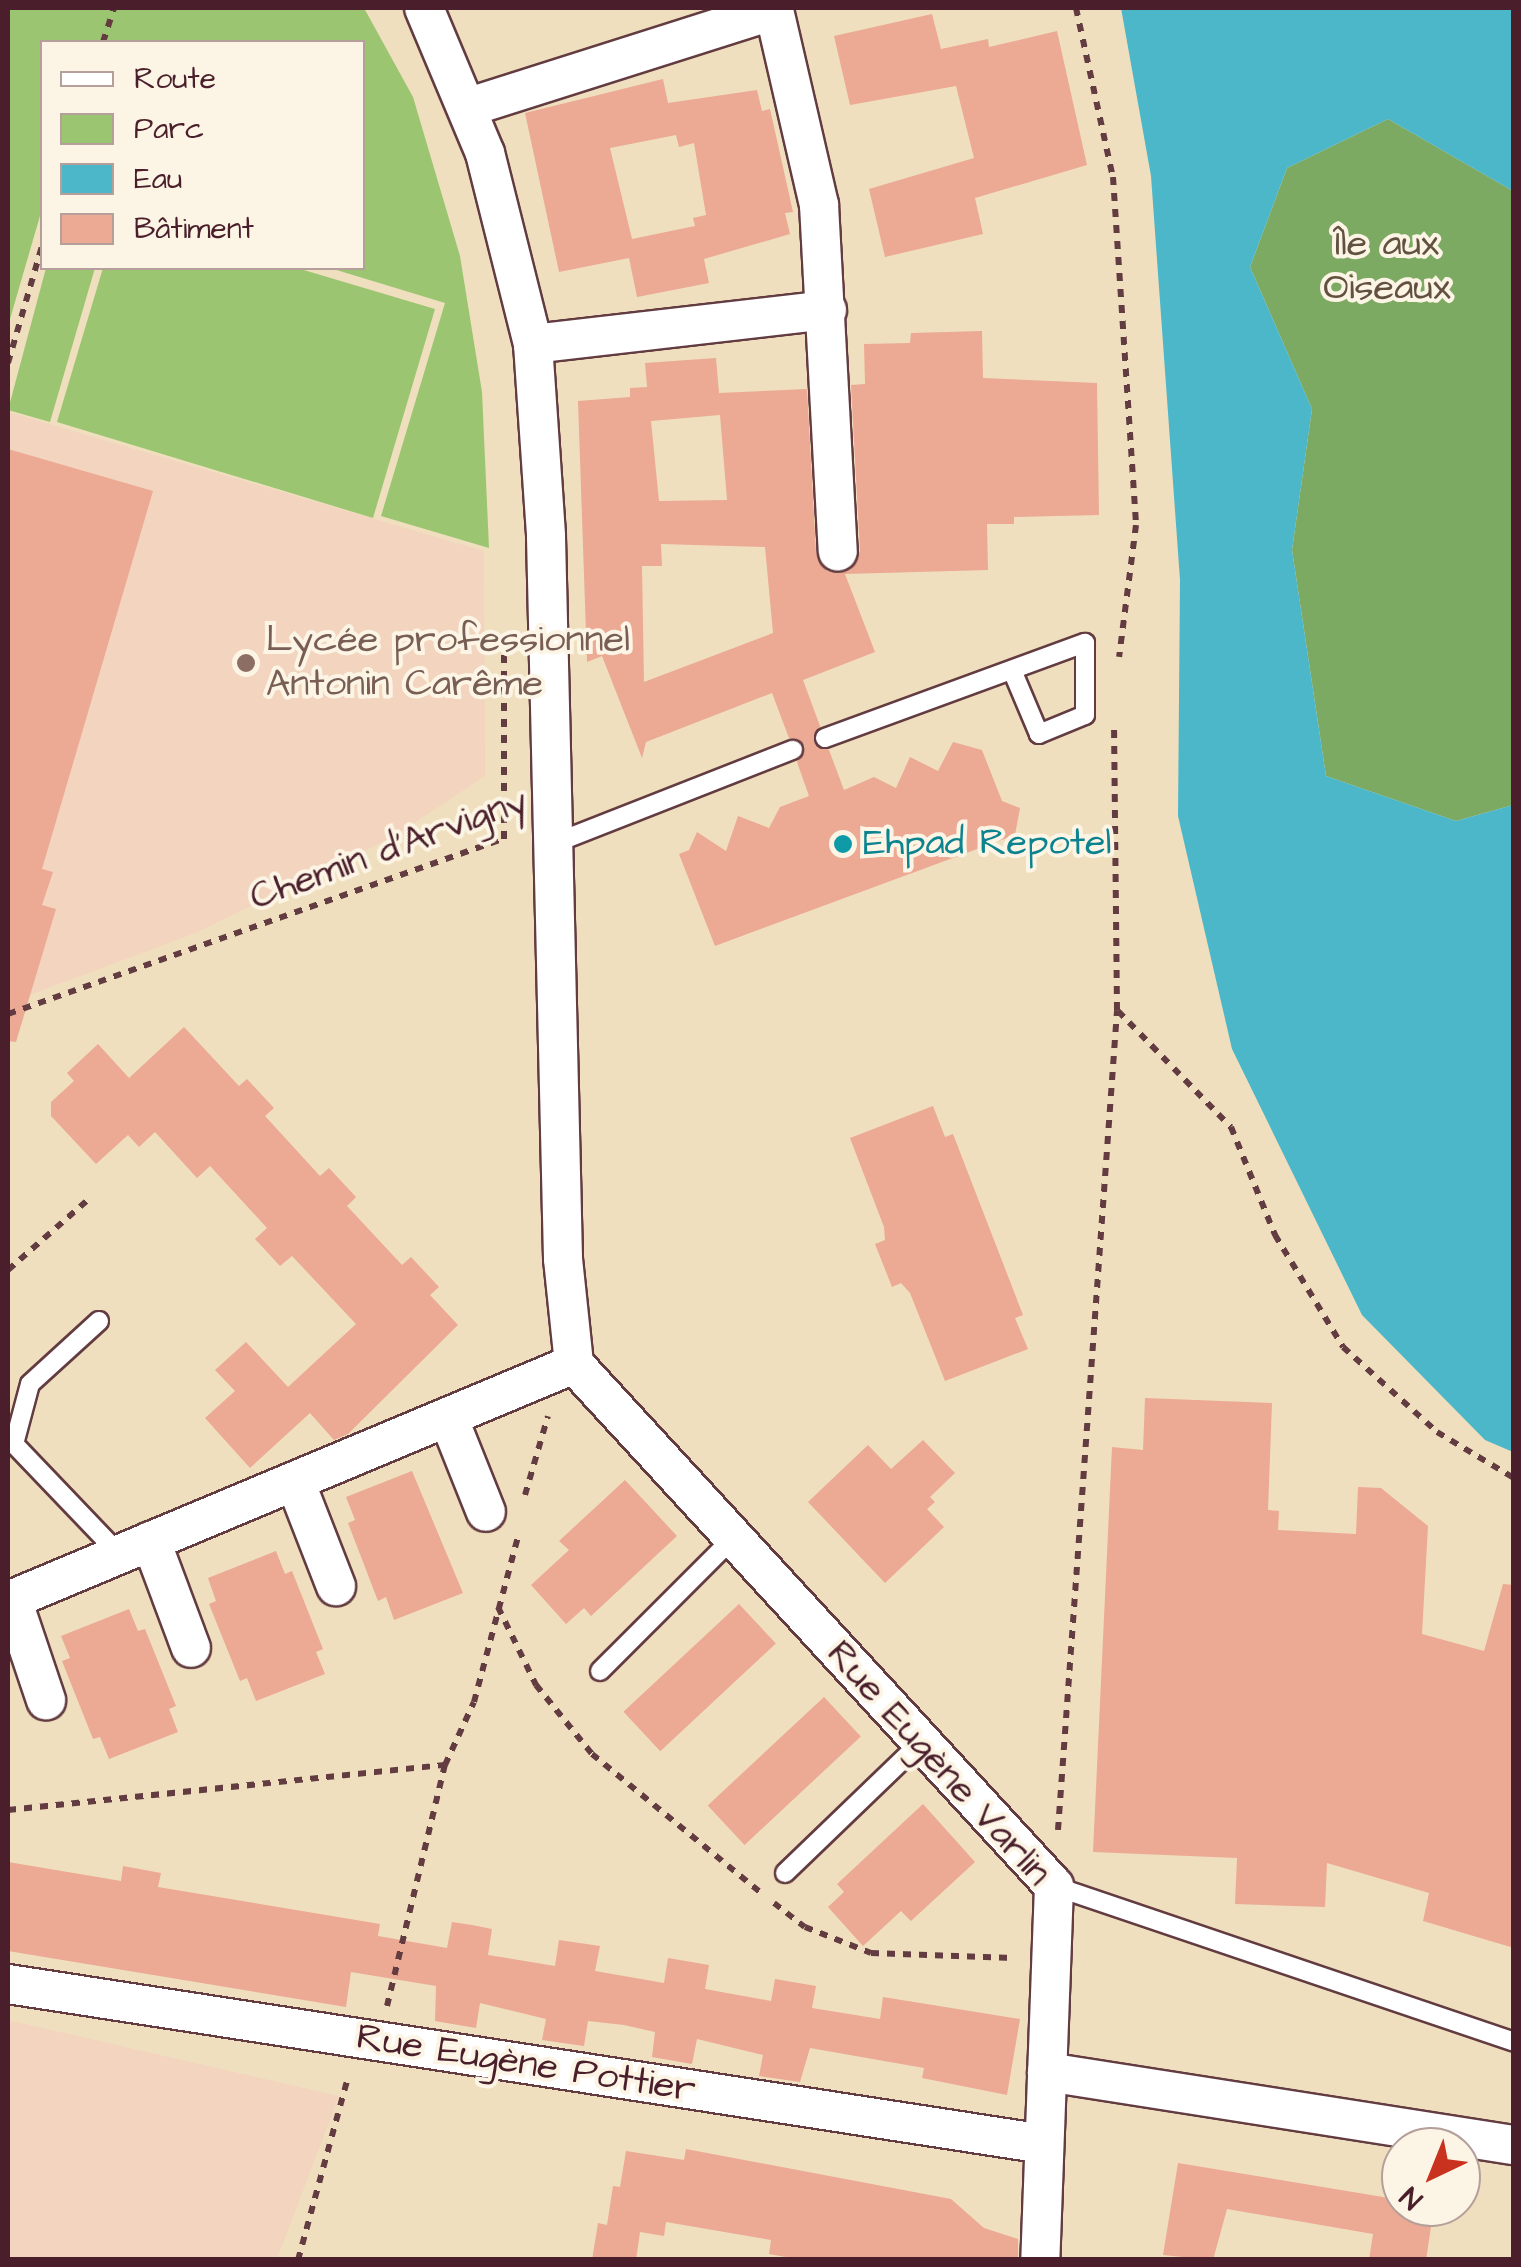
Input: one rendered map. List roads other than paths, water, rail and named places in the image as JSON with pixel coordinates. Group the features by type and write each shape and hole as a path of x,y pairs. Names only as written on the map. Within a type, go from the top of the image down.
{"street":[{"path":"46,1700 10,1600 566,1368 550,834 546,536 533,344 469,107 424,8"},
{"path":"469,107 773,9 819,206 838,551"},
{"path":"533,344 826,310"},
{"name":"Rue Eugène Varlin","path":"566,1368 734,1537 1054,1886 1040,2260"},
{"path":"448,1417 503,1516"},
{"path":"295,1481 336,1586"},
{"path":"135,1548 191,1648"},
{"name":"Rue Eugène Pottier","path":"8,1984 1044,2144"},
{"path":"1047,2072 1514,2146"}],"lane":[{"path":"825,738 1084,643 1085,715 1040,734 1012,670"},
{"path":"550,834 793,750"},
{"path":"100,1321 30,1384 14,1444 135,1548"},
{"path":"600,1671 734,1537"},
{"path":"785,1873 922,1742"},
{"path":"1054,1886 1514,2042"}],"water":[{"path":"1121,8 1513,8 1513,191 1388,119 1287,168 1250,267 1312,409 1292,550 1326,776 1456,821 1513,805 1513,1452 1485,1440 1362,1315 1232,1049 1178,816 1180,580 1151,176"}],"place":[{"name":"Lycée professionnel Antonin Carême","path":"246,663"},
{"name":"Ehpad Repotel","path":"843,844"}],"park label":[{"name":"Île aux Oiseaux","path":"1387,267"}]}
